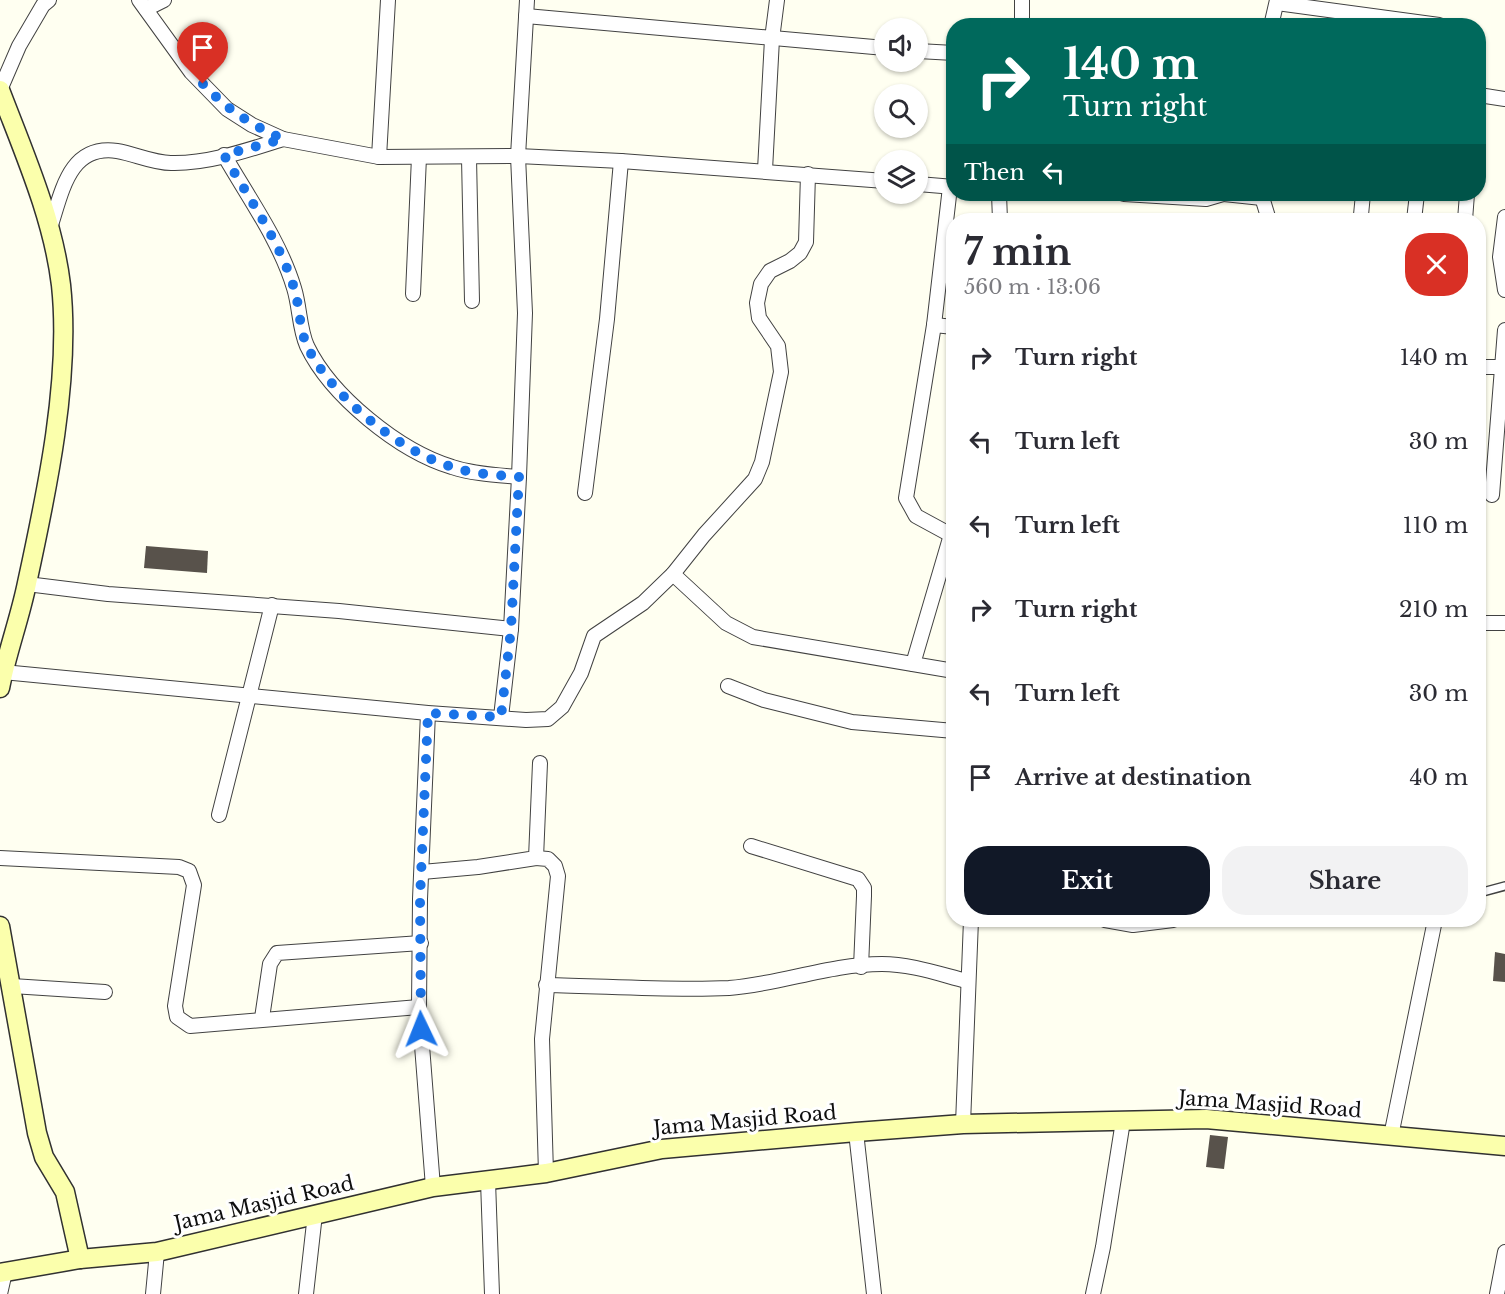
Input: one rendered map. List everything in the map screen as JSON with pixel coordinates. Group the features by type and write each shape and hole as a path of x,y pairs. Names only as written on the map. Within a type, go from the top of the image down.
{"street":[{"path":"49,0 19,46 0,90 50,228 61,284 64,335 59,398 27,585 5,640 2,680 251,695 428,713 548,718 562,707 581,673 594,636 643,603 673,574 704,535 755,480 762,462 781,372 778,346 759,318 757,303 761,284 770,270 790,261 800,253 806,242 808,174"},
{"path":"164,0 142,5 191,72 227,109 252,125 283,139 379,157 518,156 765,170 874,180"},
{"path":"379,157 388,0"},
{"path":"501,717 511,629 525,313 518,156 527,0"},
{"path":"765,170 772,39 777,0"},
{"path":"1022,0 1022,18"},
{"path":"1273,18 1277,2 1390,18"},
{"path":"526,16 874,47"},
{"path":"928,52 946,53"},
{"path":"1486,96 1505,99"},
{"path":"50,228 68,173 83,157 99,150 117,151 170,164 194,162 283,139"},
{"path":"224,155 277,248 294,289 307,346 328,379 366,416 408,448 449,467 469,472 519,477"},
{"path":"413,294 419,157"},
{"path":"469,158 472,301"},
{"path":"585,493 607,319 621,161"},
{"path":"928,185 946,186"},
{"path":"1505,217 1500,257 1505,290"},
{"path":"946,233 934,325 906,498 916,516 946,527"},
{"path":"934,325 946,326"},
{"path":"1492,495 1501,439 1505,330"},
{"path":"1486,367 1503,367"},
{"path":"913,664 946,553"},
{"path":"673,574 726,623 753,637 946,669"},
{"path":"27,585 108,594 272,605 511,629"},
{"path":"219,815 272,605"},
{"path":"1486,623 1505,623"},
{"path":"728,686 764,700 852,722 946,730"},
{"path":"428,713 419,1007 433,1187"},
{"path":"536,858 540,764"},
{"path":"751,846 858,879 864,888 861,967"},
{"path":"0,858 180,867 189,871 194,885 175,1006 177,1017 190,1026 262,1018 419,1007"},
{"path":"422,872 478,867 536,858 548,859 555,866 558,876 542,1039 546,1173"},
{"path":"0,926 37,1133 44,1157 65,1192 80,1259"},
{"path":"963,1124 971,927"},
{"path":"1391,1136 1434,927"},
{"path":"262,1018 270,964 277,953 421,943"},
{"path":"546,985 728,988 769,983 801,974 881,964 908,966 967,981"},
{"path":"12,986 105,992"},
{"name":"Jama Masjid Road","path":"3,1272 80,1259 157,1252 433,1187 546,1173 662,1149 856,1132 963,1124 1206,1119 1505,1146"},
{"path":"1093,1294 1103,1248 1123,1120"},
{"path":"856,1132 874,1294"},
{"path":"488,1181 492,1294"},
{"path":"306,1294 315,1214"},
{"path":"153,1294 157,1252"},
{"path":"1497,1294 1505,1252"},
{"path":"0,1294 3,1272"}],"lane":[{"path":"1486,891 1505,886"}],"building":[{"path":"146,546 208,551 207,573 144,568"},
{"path":"1495,952 1505,954 1505,982 1493,981"},
{"path":"1210,1135 1228,1137 1224,1169 1206,1167"}],"route":[{"path":"203,84 227,109 252,125 283,139 224,155 277,248 294,289 307,346 328,379 366,416 408,448 449,467 469,472 519,477 511,629 501,717 428,713 420,899 419,1007 421,1029"}]}
